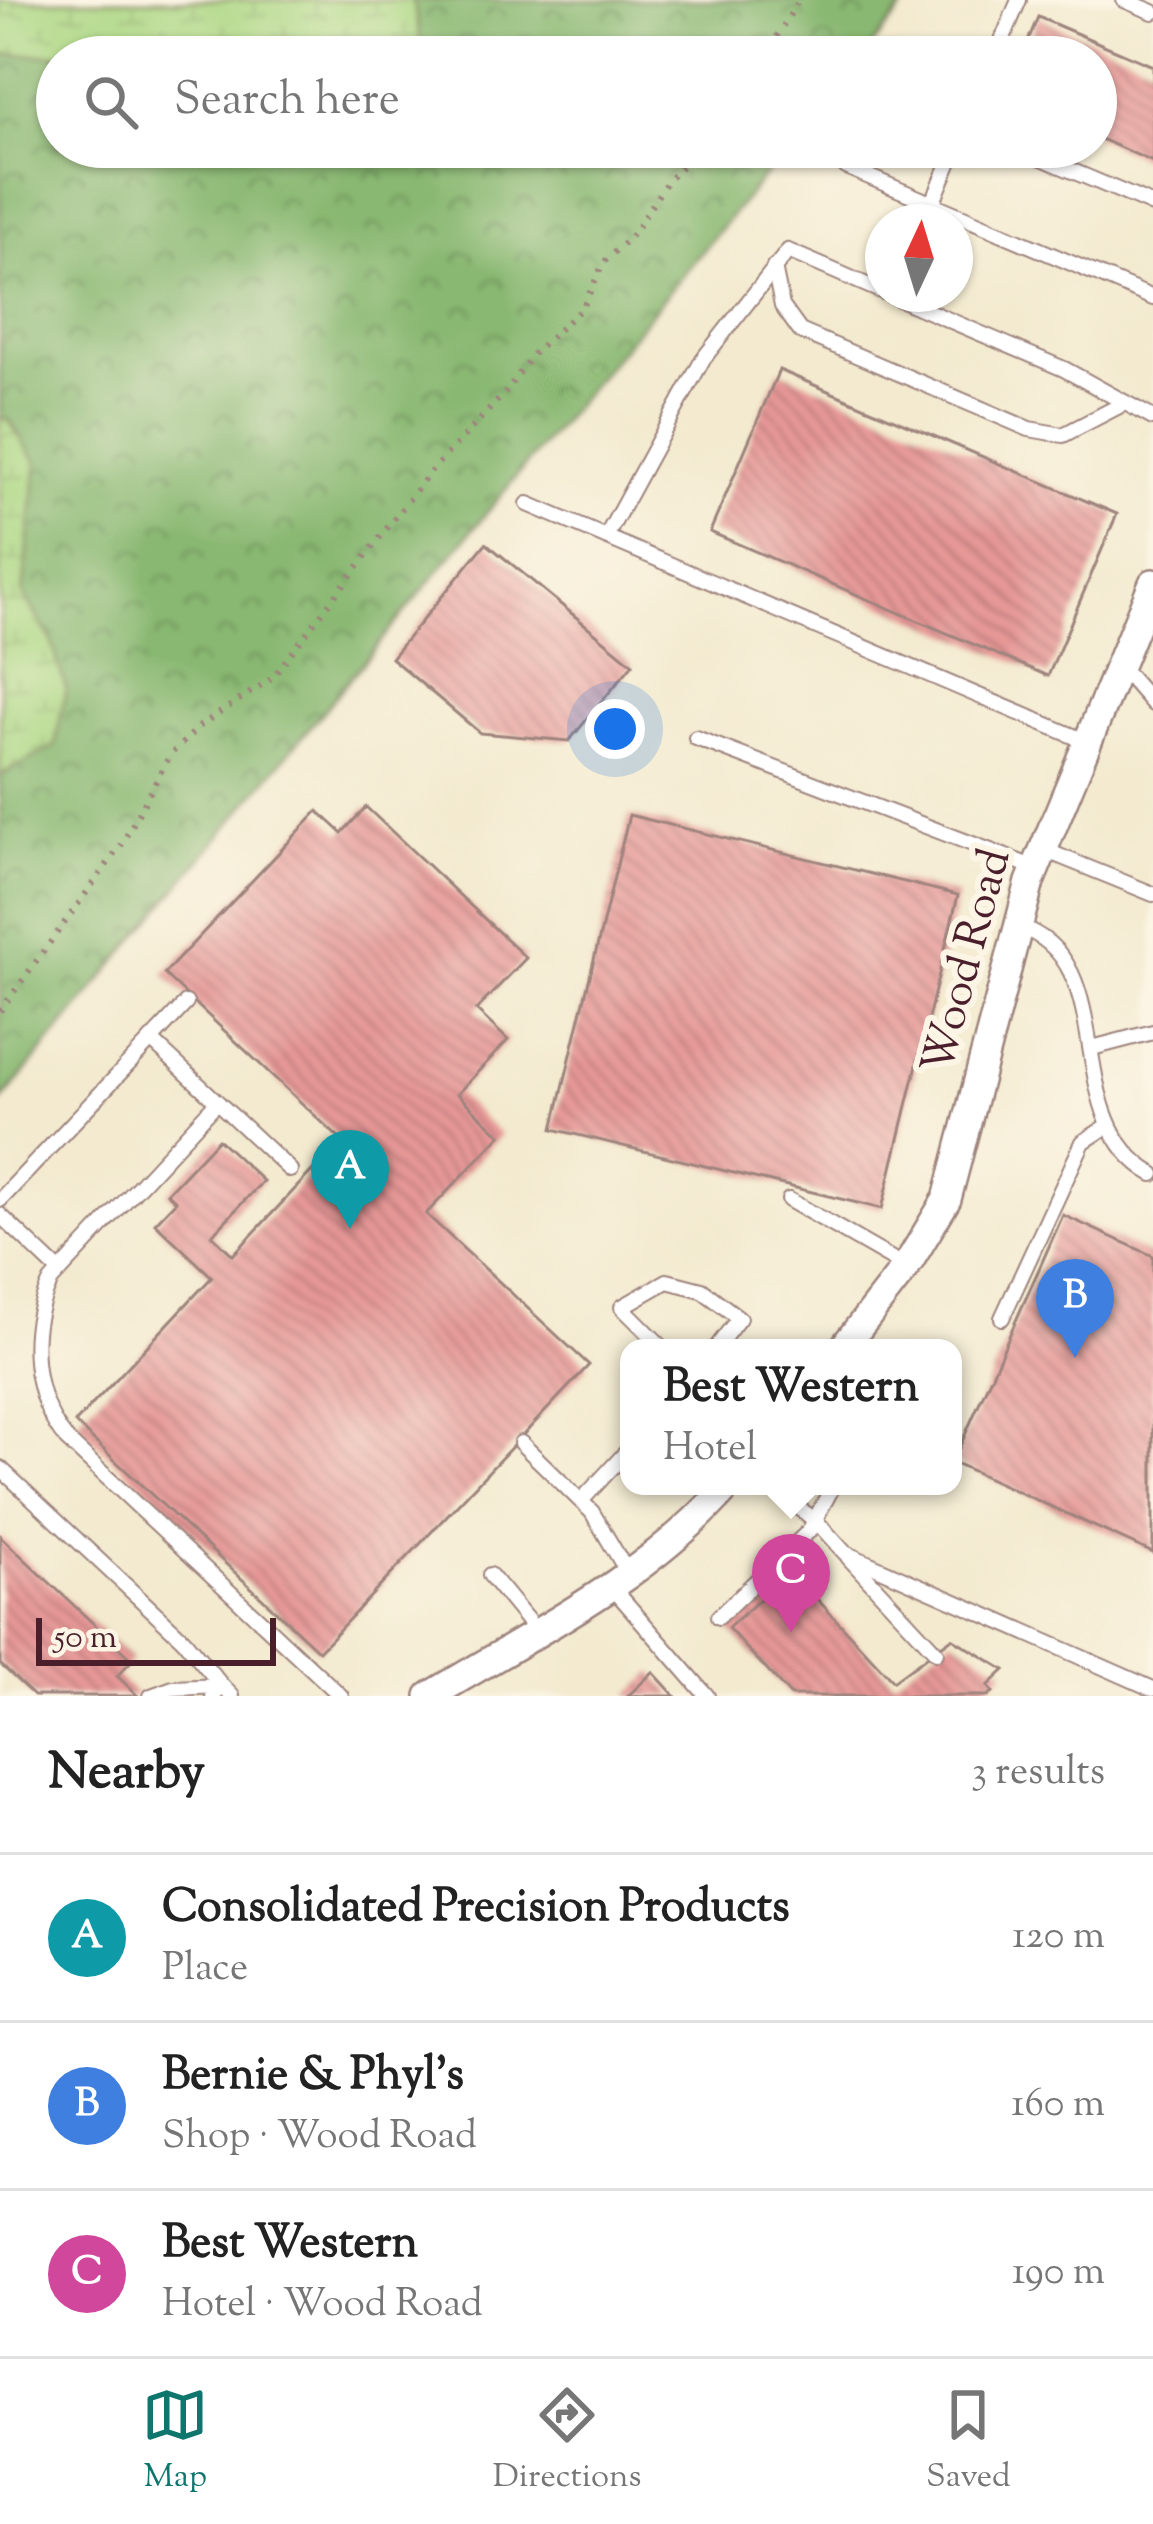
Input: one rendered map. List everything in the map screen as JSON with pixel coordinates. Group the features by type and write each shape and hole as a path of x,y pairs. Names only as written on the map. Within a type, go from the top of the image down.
{"street":[{"name":"Wood Road","path":"857,1339 906,1267 954,1179 1017,926 1039,858 1085,741 1150,598"},
{"path":"430,1696 621,1581 678,1537 719,1495"}],"lane":[{"path":"1004,36 1019,0"},
{"path":"1124,0 1153,12"},
{"path":"848,168 932,204 947,168"},
{"path":"1066,168 1153,205"},
{"path":"973,221 1153,298"},
{"path":"606,537 703,359 788,251 865,284"},
{"path":"774,267 782,306 800,332 1028,429 1063,435 1121,405"},
{"path":"930,312 1064,369 1121,405 1153,418"},
{"path":"528,504 1085,741"},
{"path":"1118,664 1153,704"},
{"path":"696,738 1153,894"},
{"path":"1017,926 1043,937 1064,963 1092,1048 1106,1127 1124,1153 1153,1174"},
{"path":"0,1200 186,1003"},
{"path":"1092,1048 1153,1032"},
{"path":"151,1040 290,1170"},
{"path":"217,1102 58,1270 40,1307 40,1394 56,1426 341,1696"},
{"path":"1002,1318 1083,1142 1106,1127"},
{"path":"789,1200 906,1267"},
{"path":"0,1215 58,1270"},
{"path":"654,1339 622,1307 667,1281 701,1290 739,1318 723,1339"},
{"path":"521,1444 582,1500 621,1581 707,1696"},
{"path":"582,1500 620,1459"},
{"path":"0,1468 184,1639 222,1693"},
{"path":"782,1495 816,1520 936,1652"},
{"path":"718,1617 816,1520 828,1495"},
{"path":"845,1553 1153,1689"},
{"path":"490,1575 537,1632"},
{"path":"151,1696 166,1689 222,1693"}],"path":[{"path":"777,36 799,0"},
{"path":"0,1011 122,844 170,755 200,726 272,678 431,471 519,375 532,354 583,307 604,262 633,234 679,168"}],"green space":[{"path":"0,0 413,0 420,36 36,36 36,54 0,54"},
{"path":"413,0 910,0 880,36 420,36"},
{"path":"36,53 36,168 771,168 0,1103 0,776 51,640 23,594 37,463 9,419 0,418 0,54"},
{"path":"0,418 8,419 37,463 23,593 51,640 66,688 55,746 0,776"}],"building":[{"path":"1038,17 1083,36 1030,36"},
{"path":"1117,51 1153,66 1153,162 1117,146"},
{"path":"779,370 1117,514 1048,676 710,532"},
{"path":"486,543 633,664 569,741 480,733 391,658"},
{"path":"366,807 526,958 476,1010 508,1040 457,1094 501,1135 426,1214 589,1365 319,1651 75,1423 212,1277 155,1223 176,1201 167,1193 218,1139 263,1181 212,1235 233,1255 341,1140 164,974 318,811 342,833"},
{"path":"629,815 958,895 882,1209 553,1129"},
{"path":"1063,1215 1153,1256 1153,1553 962,1466 962,1442"},
{"path":"0,1536 132,1660 117,1676 138,1696 34,1696 0,1664"},
{"path":"791,1571 893,1681 952,1638 1005,1670 988,1686 993,1692 988,1696 791,1696 728,1628"},
{"path":"653,1672 675,1696 628,1696"}],"place":[{"name":"Consolidated Precision Products","path":"350,1229"},
{"name":"Bernie & Phyl's","path":"1075,1358"},
{"name":"Best Western","path":"791,1633"}]}
